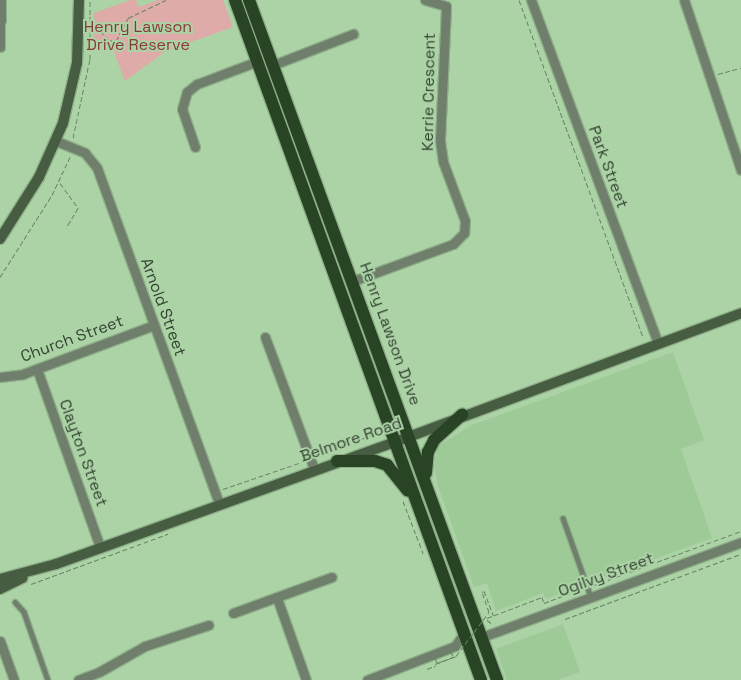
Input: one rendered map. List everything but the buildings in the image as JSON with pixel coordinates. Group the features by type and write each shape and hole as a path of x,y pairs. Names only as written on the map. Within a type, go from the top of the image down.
{"main road":[{"path":"2,232 32,189 56,141 75,77 79,0"},
{"name":"Henry Lawson Drive","path":"235,0 395,442 426,522 481,680"},
{"name":"Henry Lawson Drive","path":"249,0 498,680"},
{"name":"Belmore Road","path":"0,589 100,547 314,469 395,442 462,415 741,313"},
{"path":"426,480 429,447 462,415"},
{"path":"337,461 375,461 388,466 397,474 426,522"},
{"name":"Belmore Road","path":"0,579 56,564"}],"street":[{"path":"0,47 1,0"},
{"name":"Kerrie Crescent","path":"353,281 452,244 468,236 465,221 443,162 440,140 446,3 425,0"},
{"name":"Park Street","path":"531,0 658,344"},
{"path":"684,0 741,170"},
{"path":"273,64 353,34"},
{"path":"195,147 183,115 182,103 187,92 197,84 258,61"},
{"name":"Arnold Street","path":"56,141 84,153 97,168 219,504"},
{"name":"Church Street","path":"0,377 37,369 154,325"},
{"path":"265,338 314,469"},
{"name":"Clayton Street","path":"37,369 100,547"},
{"name":"Ogilvy Street","path":"482,637 741,542"},
{"path":"233,614 332,578"},
{"path":"277,598 306,680"},
{"path":"78,680 106,669 145,646 209,625"},
{"path":"367,680 455,646 464,633"},
{"path":"0,641 14,680"}],"lane":[{"path":"563,518 591,597"},
{"path":"15,602 24,612 48,680"}],"path":[{"path":"91,19 108,40 116,41 128,18 166,0"},
{"path":"519,0 643,337"},
{"path":"708,76 741,68"},
{"path":"60,182 78,208 66,228"},
{"path":"401,497 426,559"},
{"path":"492,623 484,619 542,597 544,603 741,531"},
{"path":"27,586 172,533"},
{"path":"565,619 741,554"},
{"path":"453,656 451,652 435,658 437,664 456,656 489,612 482,592 484,590 494,615"},
{"path":"427,669 436,666"}],"shaded area":[{"path":"673,352 704,440 681,449 712,538 546,599 543,593 496,611 487,583 474,587 438,486 434,464 438,446 472,425"},
{"path":"563,624 580,672 558,680 507,680 496,649"}],"green space":[{"name":"Henry Lawson Drive Reserve","path":"130,0 136,0 139,7 158,0 223,0 233,27 166,51 125,81 111,44 93,50 94,13"}]}
